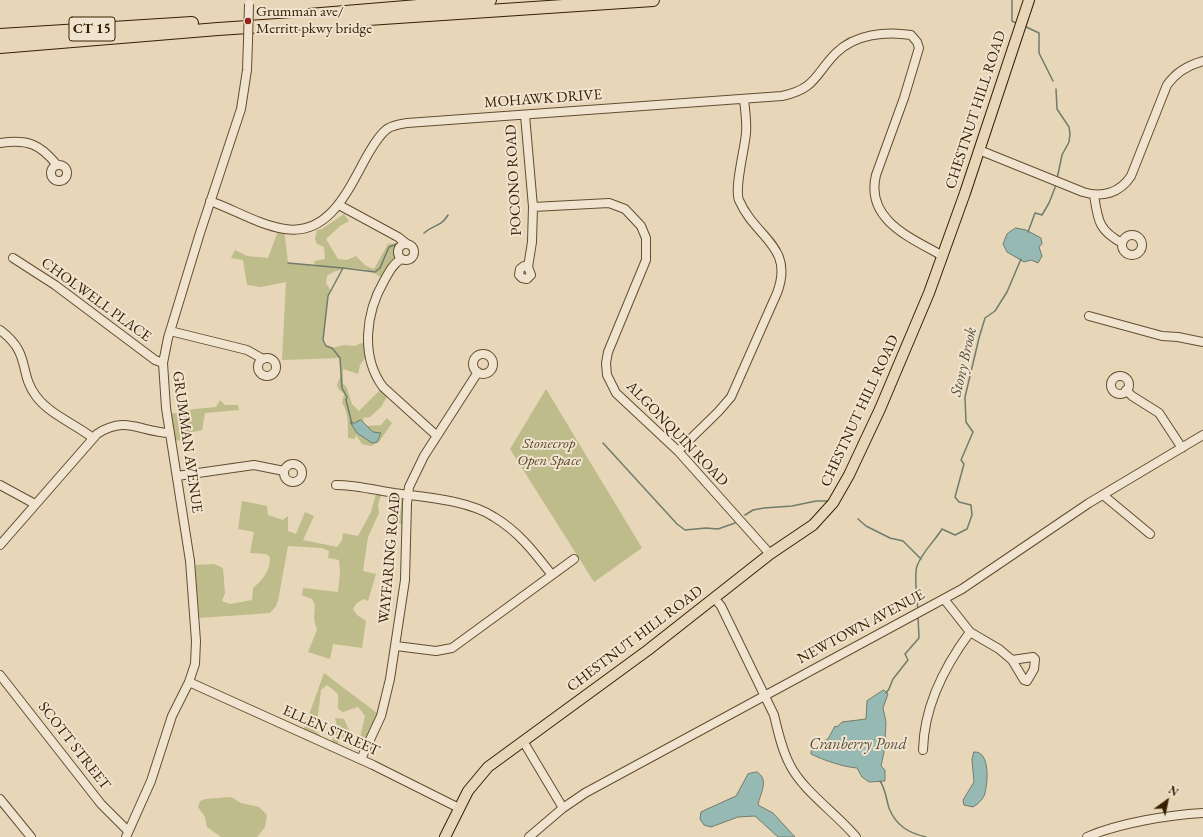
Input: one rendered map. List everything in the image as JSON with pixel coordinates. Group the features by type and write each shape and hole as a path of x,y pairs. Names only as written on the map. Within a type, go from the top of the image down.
{"highway":[{"name":"CT 15","path":"0,35 242,20 490,0"},
{"name":"CT 15","path":"0,47 218,29 653,0"}],"main road":[{"name":"CHESTNUT HILL ROAD","path":"445,837 459,808 481,773 648,650 715,599 770,554 817,521 831,507 840,492 886,396 923,308 943,256 1029,0"}],"street":[{"name":"GRUMMAN AVENUE","path":"127,834 151,781 172,716 189,682 195,664 196,641 190,561 170,434 164,386 163,363 170,331 210,201 241,109 247,70 249,2"},
{"name":"MOHAWK DRIVE","path":"210,201 274,227 292,230 314,225 327,217 339,205 377,139 393,126 407,123 744,99 796,93 809,86 835,53 845,44 867,35 899,33 911,35 917,42 919,48 896,120 878,169 874,182 874,193 877,206 890,224 943,256"},
{"path":"979,150 1094,196 1114,192 1128,180 1167,85 1173,76 1184,68 1203,61"},
{"path":"678,451 718,412 731,397 777,292 783,274 782,263 778,254 750,218 738,198 746,132 744,99"},
{"name":"POCONO ROAD","path":"525,115 533,206 532,242 528,267"},
{"path":"0,143 21,142 36,145 47,153 57,166"},
{"path":"1094,196 1098,222 1107,234 1122,243"},
{"name":"ALGONQUIN ROAD","path":"533,206 609,202 625,210 640,226 646,238 646,260 608,352 606,363 607,375 612,388 621,399 678,451 770,554"},
{"path":"339,205 398,237 413,248 413,256 409,260 401,259 393,266 377,294 372,305 368,340 372,367 382,387 437,436"},
{"path":"401,259 398,254 399,248 407,244"},
{"name":"CHOLWELL PLACE","path":"13,258 55,285 155,360 163,363"},
{"path":"1089,316 1162,336 1178,337 1203,342"},
{"path":"0,330 17,346 22,354 31,389 39,400 93,438"},
{"path":"170,331 247,350 263,359"},
{"name":"WAYFARING ROAD","path":"361,759 383,710 396,646 405,575 407,495 419,466 478,372"},
{"path":"1126,390 1132,396 1159,413 1182,448"},
{"path":"0,545 93,438 103,430 123,424 170,434"},
{"name":"NEWTOWN AVENUE","path":"529,837 563,808 593,788 944,599 983,576 1075,512 1203,436"},
{"path":"177,476 254,464 284,472"},
{"path":"0,485 35,504"},
{"path":"336,485 350,485 455,503 488,513 511,528 524,540 552,575"},
{"path":"1103,495 1150,534"},
{"path":"396,646 436,651 452,648 574,559"},
{"path":"715,599 721,606 774,715 778,733 794,772 809,790 839,817 856,837"},
{"path":"944,599 970,632 999,649 1012,660"},
{"path":"923,750 930,710 938,684 952,658 970,632"},
{"name":"SCOTT STREET","path":"0,675 101,804 127,834"},
{"name":"ELLEN STREET","path":"189,682 361,759 459,808"},
{"path":"523,741 563,808"},
{"path":"0,799 31,837"},
{"path":"1087,837 1127,825 1179,815 1203,813"}],"green space":[{"path":"344,214 349,221 340,226 326,239 338,259 347,260 356,256 366,266 374,269 388,244 398,243 398,237 404,245 399,248 399,257 382,278 369,271 354,268 333,272 327,276 326,283 331,291 328,296 323,343 332,348 344,345 355,346 368,340 366,357 360,365 358,374 343,369 343,384 346,386 352,404 359,411 383,387 389,393 381,407 370,417 363,418 364,423 367,426 381,425 387,418 392,423 379,442 371,446 362,444 356,435 355,439 348,438 347,415 342,403 344,394 337,385 341,375 340,358 282,360 286,282 261,287 247,285 243,260 231,258 235,250 247,256 268,258 279,228 284,229 288,263 315,265 314,261 325,259 324,247 317,244 315,239 317,230 322,229"},
{"name":"Stonecrop Open Space","path":"546,389 642,548 594,582 510,449"},
{"path":"220,400 225,405 238,405 239,410 205,413 202,430 188,433 184,440 171,441 170,414 216,407"},
{"path":"395,493 407,495 407,526 393,521 392,511"},
{"path":"376,494 381,495 378,505 379,513 368,537 363,571 376,574 368,601 364,599 357,603 353,609 357,615 366,621 362,648 333,644 330,659 308,652 317,630 314,619 315,605 312,599 302,595 303,588 338,592 340,572 339,560 328,558 329,551 322,548 288,546 278,601 270,613 199,618 195,565 214,564 223,568 225,593 222,601 230,604 252,600 253,588 263,578 269,567 270,557 266,554 250,553 254,532 238,529 242,501 267,506 268,515 283,520 288,516 288,531 296,534 305,512 314,516 303,540 337,547 342,540 343,533 358,536 371,512"},
{"path":"324,673 381,716 368,745 360,738 365,716 358,707 343,712 338,709 338,695 327,685 321,690 317,724 312,728 321,736 318,741 302,734"},
{"path":"335,718 344,719 349,730 338,743 337,749 330,746 337,726"},
{"path":"231,797 241,803 259,807 267,815 265,827 257,837 221,837 207,827 205,817 198,807 200,801 206,799"}],"water":[{"path":"1016,228 1026,230 1041,238 1042,244 1039,247 1042,256 1038,263 1031,260 1024,262 1007,252 1003,244 1007,234"},
{"path":"361,420 373,432 381,433 377,442 372,443 357,433 350,422 354,423"},
{"name":"Cranberry Pond","path":"884,690 888,694 883,708 886,722 885,741 883,743 884,752 881,766 885,770 885,781 869,782 862,777 857,768 833,763 811,754 811,751 819,747 820,743 828,739 835,726 837,727 842,722 866,719 867,701"},
{"path":"974,752 979,753 986,762 987,785 984,796 973,807 964,805 963,800 974,782 972,760"},
{"path":"757,772 761,775 764,783 758,805 773,813 795,837 778,837 755,816 738,817 711,827 704,825 700,819 701,812 736,796 748,774"}],"waterway":[{"name":"Stony Brook","path":"1012,0 1012,21 1016,23"},
{"name":"Stony Brook","path":"1024,26 1039,33 1039,53 1053,81"},
{"name":"Stony Brook","path":"1056,89 1057,109 1069,127 1070,134 1069,142 1062,155 1057,179"},
{"name":"Stony Brook","path":"1028,232 1035,213 1042,215 1049,203 1056,185"},
{"path":"424,233 443,222 448,215"},
{"path":"352,424 346,400 347,397 342,388 340,358 332,348 326,346 323,340 328,296 343,268 375,272 380,268 389,247 397,244"},
{"name":"Stony Brook","path":"918,610 916,570 919,561 942,529 955,535 967,529 972,515 971,505 959,502 955,497 964,464 961,460 973,432 966,422 965,397 985,318 995,311 1007,292 1021,259"},
{"path":"288,263 343,268"},
{"path":"603,443 677,524 685,530 706,528 718,529 735,523"},
{"path":"745,515 753,510 764,508 792,506 816,501 828,501"},
{"path":"858,519 866,526 890,538 903,541 921,559"},
{"name":"Stony Brook","path":"886,693 893,679 908,660 905,654 919,638 918,616"},
{"name":"Stony Brook","path":"880,781 885,791 889,808 895,820 909,831 926,837"}],"place":[{"name":"Grumman ave/ Merritt pkwy bridge","path":"248,21"}]}
